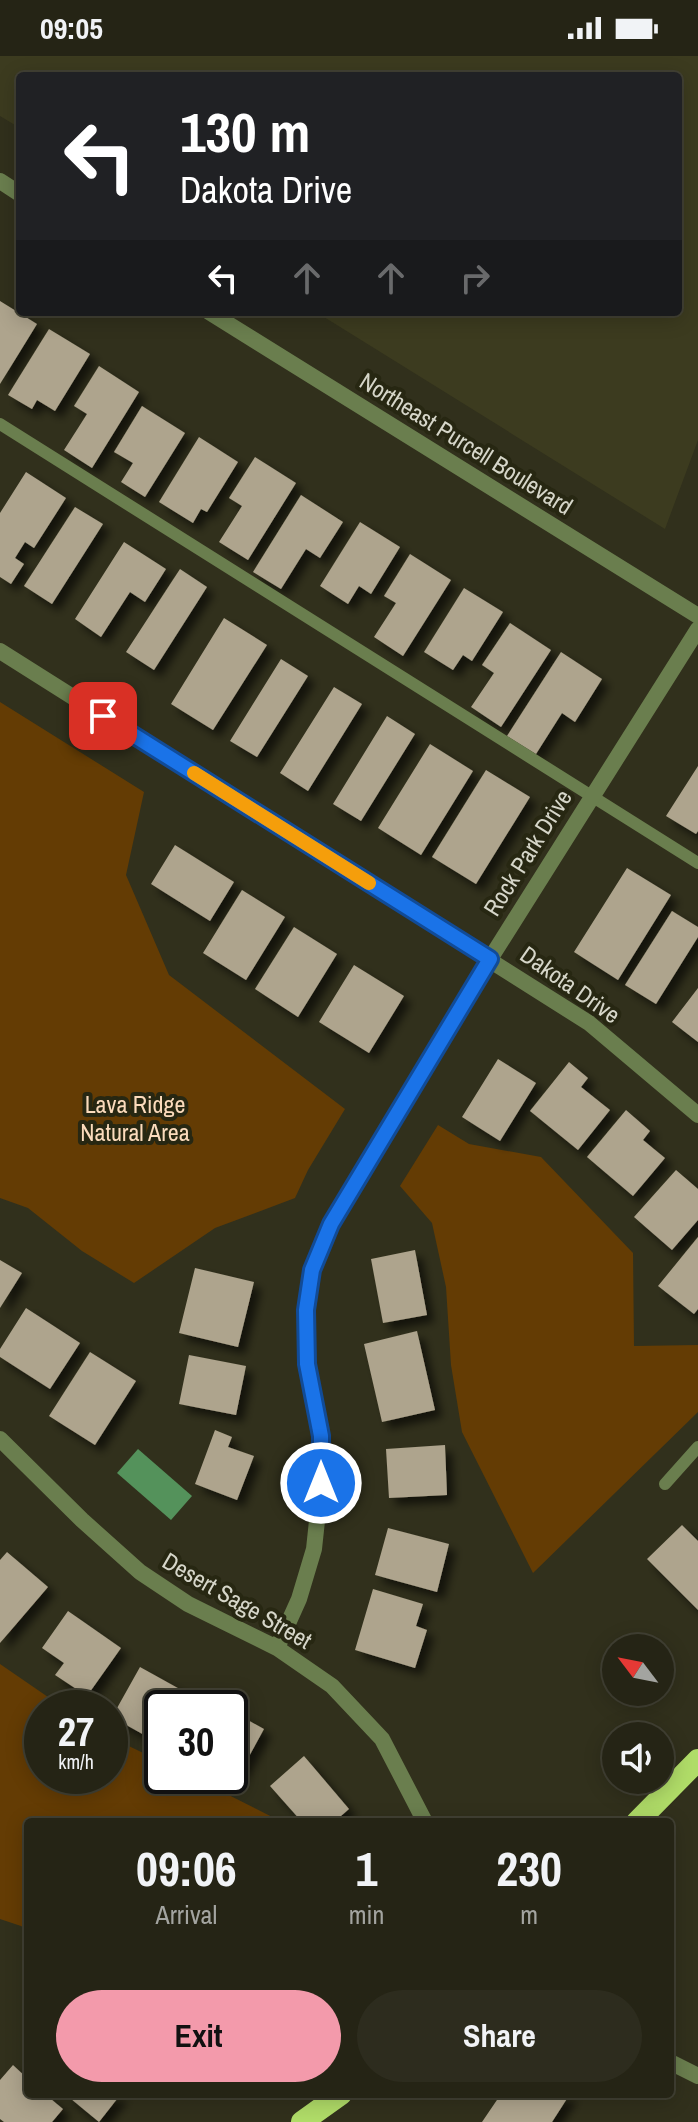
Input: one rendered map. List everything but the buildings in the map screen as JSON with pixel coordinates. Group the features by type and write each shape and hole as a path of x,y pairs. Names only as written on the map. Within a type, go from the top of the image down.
{"highway":[{"path":"641,1818 698,1760"},
{"path":"302,2122 335,2098"}],"street":[{"name":"Northeast Purcell Boulevard","path":"215,316 698,616"},
{"name":"Rock Park Drive","path":"277,1648 299,1599 314,1549 321,1483 321,1436 307,1364 306,1310 312,1270 331,1224 490,959 698,629"},
{"name":"Dakota Drive","path":"0,651 589,1023 698,1115"},
{"name":"Desert Sage Street","path":"0,1439 140,1572 188,1604 277,1648 332,1686 382,1739 423,1818"},
{"path":"674,2064 698,2076"}],"lane":[{"path":"0,424 698,863"},
{"path":"665,1484 698,1447"}],"shaded area":[{"path":"0,56 698,56 698,440 665,529 322,316 682,316 682,72 16,72 16,126 0,116"},
{"path":"138,1449 192,1496 171,1520 117,1473"}],"green space":[{"name":"Lava Ridge Natural Area","path":"0,702 144,792 126,875 169,975 345,1109 295,1198 215,1228 134,1283 82,1251 28,1208 0,1198"},
{"path":"438,1125 469,1144 541,1157 633,1253 634,1346 698,1345 698,1412 533,1573 462,1432 451,1365 446,1287 432,1223 400,1186"},
{"path":"0,1664 38,1690 24,1690 24,1794 128,1794 128,1746 144,1753 144,1794 227,1794 274,1818 24,1818 24,1928 0,1919"}],"slow traffic":[{"path":"194,773 369,883"}],"route":[{"path":"103,716 490,959 331,1224 312,1270 306,1310 307,1364 321,1436 321,1483"}]}
